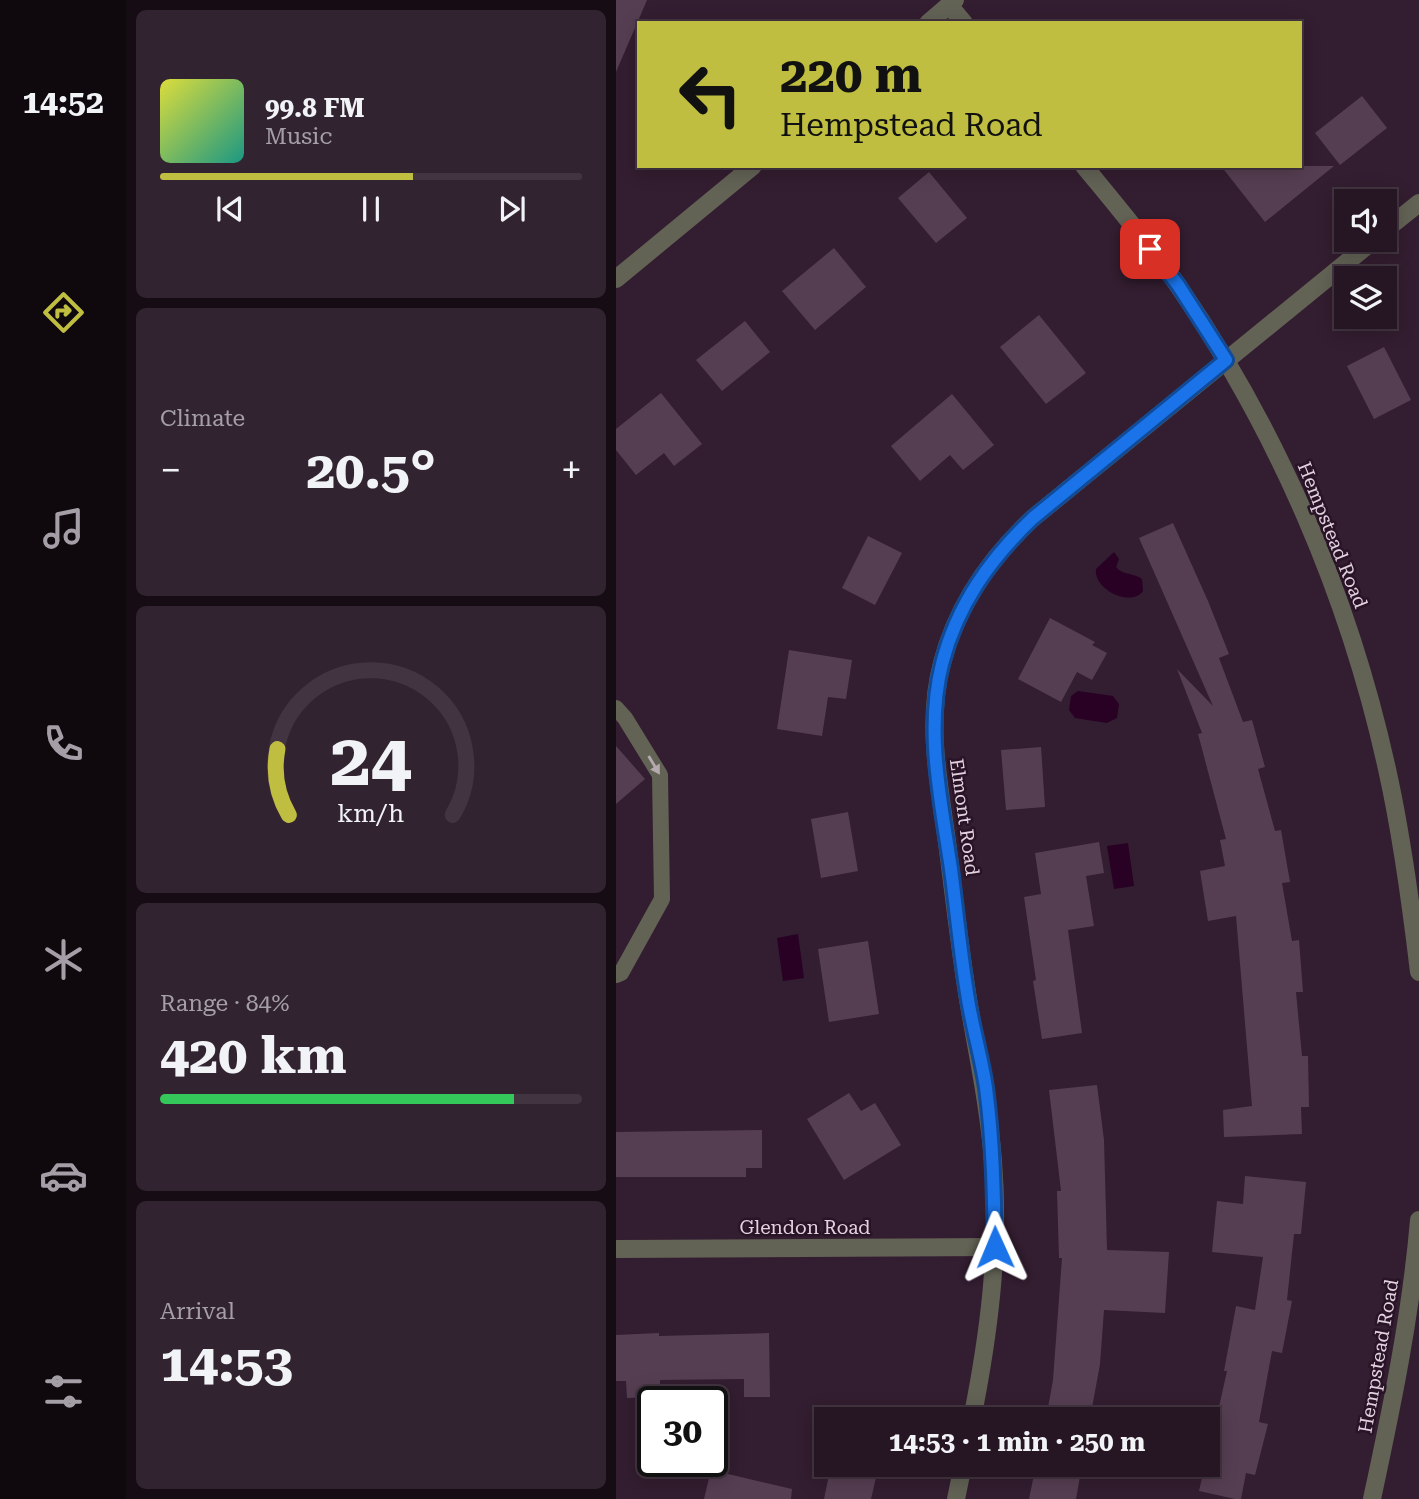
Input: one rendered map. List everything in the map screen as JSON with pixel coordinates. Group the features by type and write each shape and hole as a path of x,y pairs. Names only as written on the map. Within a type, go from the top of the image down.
{"street":[{"path":"930,21 952,3 963,21"},
{"path":"616,279 751,168"},
{"name":"Hempstead Road","path":"1086,168 1178,285 1226,360 1291,482 1326,566 1361,667 1387,768 1404,858 1419,972"},
{"path":"1397,221 1419,203"},
{"name":"Elmont Road","path":"974,1407 985,1351 995,1247 994,1163 985,1085 969,1004 934,747 935,703 942,664 955,623 981,576 1012,538 1033,518 1359,252"},
{"name":"Hempstead Road","path":"1372,1499 1417,1273 1419,1220"},
{"name":"Glendon Road","path":"616,1249 995,1247"},
{"path":"956,1499 961,1477"}],"lane":[{"path":"616,708 660,775 662,899 621,973 616,975"}],"shaded area":[{"path":"1114,552 1119,559 1116,567 1119,570 1142,579 1143,591 1137,596 1122,597 1100,583 1096,569"},
{"path":"1078,691 1113,696 1119,704 1117,718 1107,723 1075,718 1069,710 1071,696"},
{"path":"1128,843 1134,886 1114,889 1107,846"},
{"path":"798,934 804,978 783,981 777,938"}],"building":[{"path":"616,0 647,0 637,21 616,72"},
{"path":"1362,96 1387,128 1340,165 1315,133"},
{"path":"1334,166 1265,222 1223,168"},
{"path":"929,172 967,218 936,243 898,198"},
{"path":"834,248 866,287 815,330 782,291"},
{"path":"1039,315 1086,373 1046,404 1000,347"},
{"path":"745,321 770,352 722,391 696,360"},
{"path":"1384,347 1411,400 1374,419 1347,366"},
{"path":"661,393 702,444 674,466 664,453 636,475 616,450 616,429"},
{"path":"952,394 994,445 963,470 950,455 920,481 891,446"},
{"path":"1173,523 1229,654 1219,658 1243,722 1252,720 1265,767 1258,769 1275,831 1281,830 1290,882 1282,883 1292,941 1299,940 1303,992 1296,992 1302,1056 1308,1056 1309,1107 1301,1107 1302,1134 1224,1137 1223,1110 1252,1106 1236,916 1208,921 1200,871 1225,866 1220,840 1226,839 1198,734 1202,733 1177,669 1213,706 1139,538"},
{"path":"868,536 902,553 875,605 842,588"},
{"path":"1050,618 1095,642 1092,645 1107,653 1092,680 1077,672 1061,702 1018,679"},
{"path":"789,650 852,660 846,699 828,697 822,736 777,729"},
{"path":"616,746 645,779 616,804"},
{"path":"1041,747 1045,807 1006,810 1001,750"},
{"path":"848,812 858,871 821,878 811,819"},
{"path":"1099,842 1104,873 1086,876 1094,926 1068,930 1082,1033 1042,1039 1024,897 1041,894 1035,853"},
{"path":"868,941 879,1014 829,1022 818,949"},
{"path":"1097,1085 1104,1140 1107,1250 1169,1252 1165,1313 1104,1310 1100,1364 1092,1407 1048,1407 1053,1380 1062,1258 1059,1258 1057,1191 1061,1191 1049,1090"},
{"path":"849,1093 861,1111 875,1103 901,1145 844,1180 807,1119"},
{"path":"762,1130 762,1168 746,1168 746,1177 616,1177 616,1132"},
{"path":"1245,1176 1306,1182 1301,1234 1294,1234 1287,1300 1292,1301 1282,1353 1272,1351 1259,1422 1268,1424 1255,1475 1246,1473 1241,1499 1235,1499 1199,1491 1202,1477 1220,1477 1219,1407 1236,1306 1255,1310 1263,1257 1212,1252 1217,1201 1243,1204"},
{"path":"769,1333 770,1397 744,1397 744,1379 660,1380 660,1386 637,1386 637,1398 627,1398 626,1381 616,1381 616,1335"},
{"path":"728,1474 792,1489 791,1499 704,1499 709,1477 728,1477"},
{"path":"829,1477 876,1477 871,1499 824,1499"},
{"path":"1034,1477 1080,1477 1076,1499 1029,1499"}],"route":[{"path":"995,1247 994,1163 985,1085 969,1004 934,747 935,703 942,664 955,623 981,576 1012,538 1226,360 1178,285 1150,249"}]}
